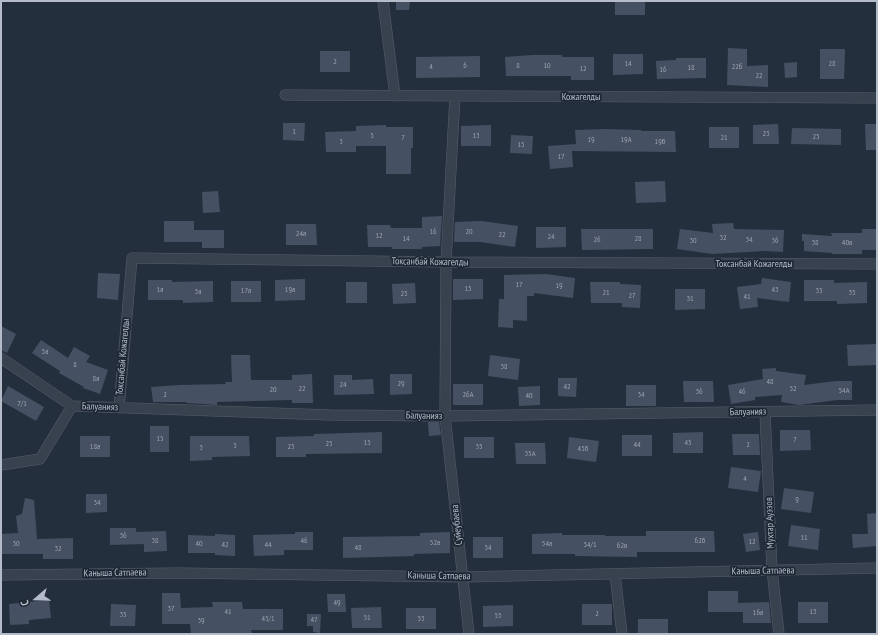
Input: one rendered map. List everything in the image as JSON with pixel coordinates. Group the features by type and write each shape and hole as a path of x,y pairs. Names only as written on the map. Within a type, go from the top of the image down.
{"street":[{"path":"383,1 395,96"},
{"name":"Кожагелды","path":"285,95 877,98"},
{"name":"Суйеубаева","path":"455,96 446,262 445,416 469,634"},
{"name":"Токсанбай Кожагелды","path":"119,408 132,258 446,262 877,264"},
{"path":"1,358 72,406"},
{"name":"Балуанияз","path":"1,466 40,459 72,406 445,416 877,410"},
{"name":"Мухтар Ауэзов","path":"765,412 772,570 779,634"},
{"name":"Каныша Сатпаева","path":"1,575 178,572 463,577 877,568"},
{"path":"615,574 622,634"}],"building":[{"path":"396,1 410,1 409,10 396,10"},
{"path":"615,1 645,1 645,15 615,15"},
{"path":"728,48 747,49 747,66 768,65 768,87 727,85"},
{"path":"820,49 845,49 844,79 820,79"},
{"path":"320,51 350,51 350,72 320,72"},
{"path":"613,54 643,54 643,74 613,75"},
{"path":"532,55 594,57 594,80 571,80 571,76 506,76 505,57"},
{"path":"480,56 480,77 416,78 416,57"},
{"path":"676,58 706,58 706,78 657,79 656,61 676,60"},
{"path":"797,62 797,77 785,78 784,63"},
{"path":"283,123 305,123 304,141 283,140"},
{"path":"778,124 779,144 753,144 753,125"},
{"path":"865,124 877,124 877,150 866,150"},
{"path":"386,125 386,127 413,127 411,174 386,174 386,146 356,146 356,152 326,152 325,132 356,131 356,126"},
{"path":"491,125 491,146 461,146 461,126"},
{"path":"709,127 739,127 739,148 709,148"},
{"path":"792,128 841,129 841,145 791,144"},
{"path":"605,129 675,131 676,152 572,151 573,167 550,169 548,146 576,144 575,130"},
{"path":"511,135 533,136 532,154 510,153"},
{"path":"665,181 666,202 636,203 635,182"},
{"path":"218,191 220,212 203,213 202,192"},
{"path":"442,216 440,246 422,247 422,249 368,247 367,225 390,225 391,228 422,228 422,217"},
{"path":"164,221 194,221 194,230 224,230 224,248 202,248 202,242 164,242"},
{"path":"481,221 518,226 515,247 480,242 454,242 455,222"},
{"path":"733,223 734,229 784,230 783,252 765,251 712,254 677,249 680,229 713,233 712,224"},
{"path":"286,224 316,224 317,245 286,245"},
{"path":"536,227 566,227 566,247 536,248"},
{"path":"581,229 653,229 653,249 582,250"},
{"path":"862,229 877,229 877,250 862,250 862,254 832,254 804,251 802,234 832,236 831,233 862,233"},
{"path":"98,273 120,274 118,300 97,298"},
{"path":"546,274 575,278 573,298 534,293 534,296 527,296 527,321 513,320 513,328 498,327 499,299 504,299 504,275"},
{"path":"762,278 791,282 789,302 757,298 758,307 740,309 737,287 761,284"},
{"path":"305,279 305,300 275,301 275,280"},
{"path":"453,279 483,279 483,299 453,300"},
{"path":"148,280 172,280 172,282 213,281 213,302 183,303 183,300 148,300"},
{"path":"804,280 834,280 834,283 867,282 867,303 837,304 837,301 804,301"},
{"path":"231,281 261,281 261,302 231,302"},
{"path":"346,282 367,282 367,303 346,303"},
{"path":"590,282 620,282 620,284 641,285 640,308 622,307 622,303 591,303"},
{"path":"415,283 416,303 393,304 392,284"},
{"path":"675,289 705,289 705,309 675,310"},
{"path":"1,326 16,334 7,353 1,350"},
{"path":"41,340 68,358 74,347 90,356 86,362 108,370 100,394 83,388 84,387 59,373 60,371 32,353"},
{"path":"877,344 877,365 848,366 847,345"},
{"path":"231,355 250,355 251,380 292,380 292,375 312,374 313,403 292,403 292,400 217,402 217,405 186,402 153,402 151,387 226,384 225,382 232,382"},
{"path":"490,355 520,359 518,380 488,376"},
{"path":"776,368 776,371 806,375 804,385 836,381 852,381 852,400 837,400 799,405 781,402 782,395 755,397 755,400 731,404 728,385 763,379 762,369"},
{"path":"390,374 412,374 412,394 390,395"},
{"path":"334,375 352,375 352,380 373,379 374,394 334,395"},
{"path":"558,378 577,378 576,397 558,396"},
{"path":"683,381 713,381 714,402 684,402"},
{"path":"453,384 483,384 483,405 453,405"},
{"path":"626,385 656,385 656,406 626,406"},
{"path":"8,386 44,407 36,421 1,401"},
{"path":"540,386 540,405 519,406 518,387"},
{"path":"428,422 439,422 441,435 429,436"},
{"path":"150,426 169,426 169,452 150,452"},
{"path":"780,430 810,430 811,450 780,451"},
{"path":"382,432 382,453 306,454 306,457 276,457 276,437 314,436 314,434"},
{"path":"703,432 703,453 673,453 673,433"},
{"path":"732,434 759,434 760,455 733,455"},
{"path":"622,435 652,435 652,456 622,456"},
{"path":"80,436 110,436 110,457 80,457"},
{"path":"190,436 249,436 250,456 212,457 212,460 190,461"},
{"path":"464,437 494,437 494,458 464,458"},
{"path":"569,437 599,441 596,462 567,458"},
{"path":"515,443 545,443 546,464 516,464"},
{"path":"731,467 761,471 758,492 728,488"},
{"path":"784,488 814,492 811,513 781,509"},
{"path":"86,494 107,494 107,512 86,513"},
{"path":"25,498 34,500 37,539 73,538 73,559 43,559 43,554 2,554 1,534 18,533 16,516 22,514"},
{"path":"877,513 877,546 853,548 852,534 868,534 867,514"},
{"path":"791,525 820,529 818,550 788,546"},
{"path":"110,528 136,528 136,532 166,531 167,551 144,552 144,544 110,545"},
{"path":"646,531 714,531 715,552 637,552 637,557 575,556 575,554 532,554 532,534 562,533 562,535 646,536"},
{"path":"295,532 313,532 313,550 284,550 284,555 254,556 253,535 295,534"},
{"path":"450,532 450,553 414,554 414,556 343,558 343,537 420,536 420,533"},
{"path":"758,532 760,550 746,552 743,534"},
{"path":"215,534 235,535 235,556 215,555 215,553 188,553 188,535 215,536"},
{"path":"473,537 503,537 503,558 473,558"},
{"path":"708,591 738,591 738,603 769,602 771,623 743,623 743,612 708,612"},
{"path":"162,593 180,593 181,608 213,607 212,602 242,602 243,609 283,609 283,630 251,630 252,634 191,634 190,624 162,624"},
{"path":"327,594 345,594 346,612 328,612"},
{"path":"49,600 51,618 29,620 29,624 10,625 9,604"},
{"path":"798,602 828,602 828,623 798,623"},
{"path":"111,604 136,605 135,626 110,626"},
{"path":"582,604 612,604 612,625 582,625"},
{"path":"513,605 513,626 483,627 483,606"},
{"path":"381,607 382,628 352,628 351,608"},
{"path":"406,608 436,608 436,629 406,629"},
{"path":"307,614 321,614 320,633 313,632 313,626 307,626"},
{"path":"638,619 668,619 668,634 638,634"}]}
